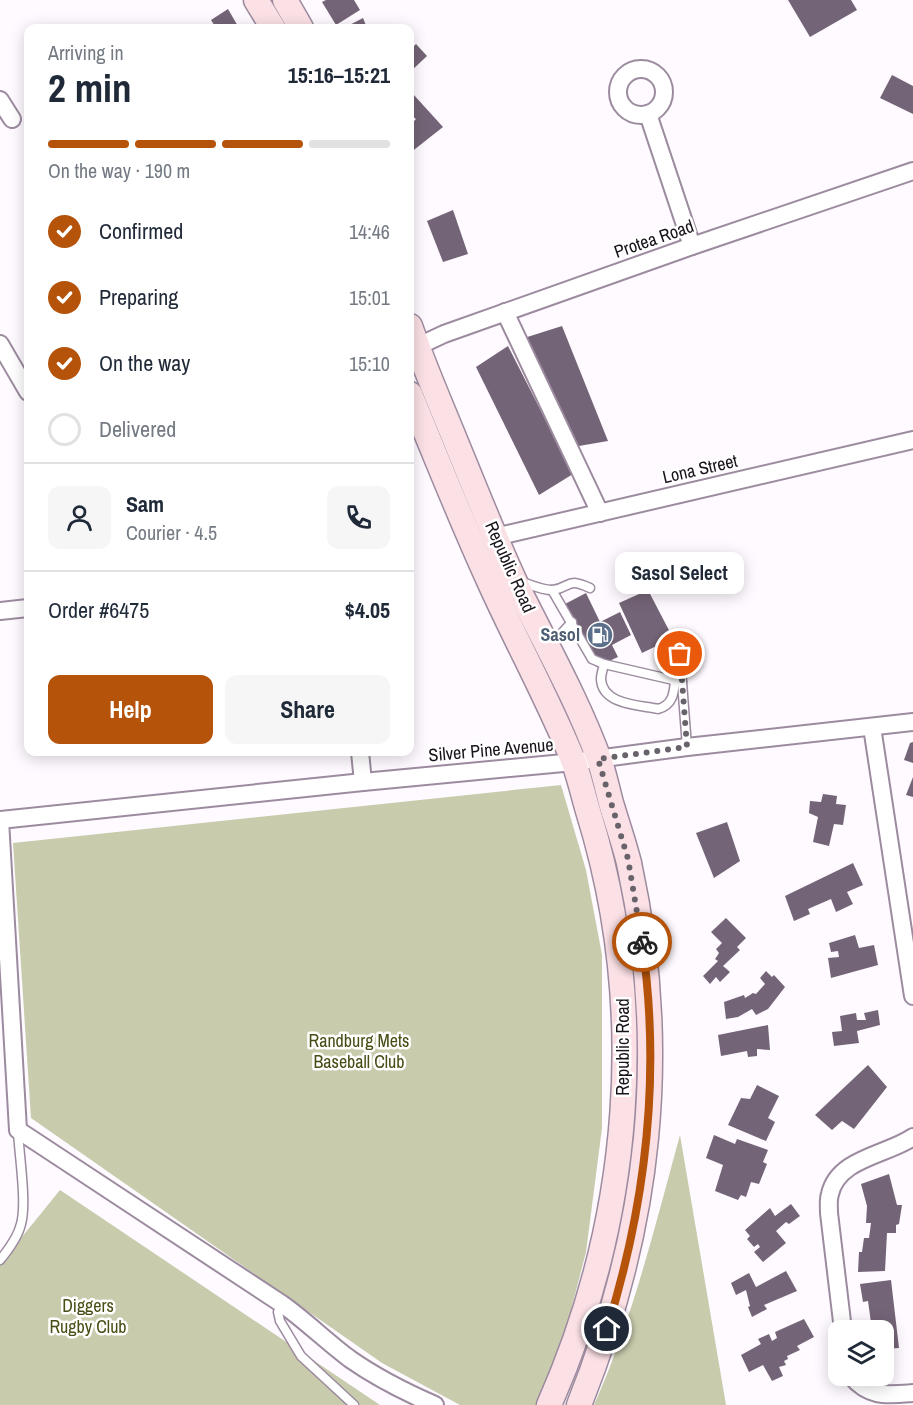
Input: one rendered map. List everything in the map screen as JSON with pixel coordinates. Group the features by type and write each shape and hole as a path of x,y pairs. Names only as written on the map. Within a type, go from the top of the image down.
{"main road":[{"path":"256,0 271,24"},
{"path":"285,0 299,24"},
{"name":"Republic Road","path":"414,345 514,580 574,702 598,759 628,859 634,889 645,964 650,1023 647,1144 626,1261 595,1365 579,1405"},
{"name":"Republic Road","path":"414,404 489,582 574,762 603,859 614,914 624,1004 624,1087 620,1149 592,1291 576,1340 549,1405"}],"street":[{"path":"0,100 12,119"},
{"path":"648,114 692,246"},
{"name":"Protea Road","path":"414,341 444,334 913,171"},
{"path":"505,312 600,513"},
{"path":"0,344 24,385"},
{"path":"414,392 432,384"},
{"name":"Lona Street","path":"495,537 913,440"},
{"path":"0,611 24,608"},
{"name":"Silver Pine Avenue","path":"0,820 574,762 687,747 913,723"},
{"path":"872,727 913,996"},
{"path":"360,756 363,782"},
{"path":"0,820 18,1130 307,1321 349,1358 377,1377 435,1405"},
{"path":"842,1320 829,1213 830,1194 836,1179 848,1168 913,1137"},
{"path":"861,1386 870,1392 883,1395 913,1393"}],"lane":[{"path":"514,580 552,590 570,583 580,583 590,588"},
{"path":"552,590 592,659 604,664 679,681"},
{"path":"548,649 572,622"},
{"path":"680,654 679,681 687,747"},
{"path":"604,664 601,680 603,687 608,694 621,701 658,709 664,707 668,705 679,681"},
{"path":"0,1260 16,1237 22,1223 18,1130"},
{"path":"282,1304 278,1312 280,1320 301,1356 354,1405"}],"path":[{"path":"517,747 542,746 549,741"}],"green space":[{"name":"Randburg Mets Baseball Club","path":"561,785 586,870 602,955 602,1128 586,1252 562,1345 537,1405 460,1405 382,1363 31,1118 13,843"},
{"path":"680,1135 726,1405 594,1405 632,1305"},
{"name":"Diggers Rugby Club","path":"60,1190 380,1405 0,1405 0,1264"}],"building":[{"path":"354,0 360,10 335,24 322,2"},
{"path":"788,0 851,0 857,10 810,37"},
{"path":"228,9 237,24 214,24 211,20"},
{"path":"363,18 365,24 352,24"},
{"path":"416,44 427,56 414,68 414,46"},
{"path":"892,75 913,86 913,114 880,98"},
{"path":"414,95 443,127 414,150 414,121 416,119 414,118"},
{"path":"453,210 468,254 443,262 427,221"},
{"path":"562,326 608,441 573,447 521,339"},
{"path":"508,346 573,474 539,495 476,367"},
{"path":"648,590 673,638 642,653 619,603"},
{"path":"586,593 600,622 620,612 631,635 612,645 618,657 596,667 565,604"},
{"path":"913,742 913,763 904,760 910,743"},
{"path":"913,777 913,797 906,795"},
{"path":"823,794 837,796 836,804 846,805 843,825 834,824 829,846 813,842 818,817 809,813 810,801 821,802"},
{"path":"727,822 740,861 714,878 696,833"},
{"path":"853,863 863,885 847,892 853,904 836,912 831,899 808,909 810,914 794,921 785,896"},
{"path":"726,918 746,938 737,947 740,950 723,966 730,972 720,982 716,977 710,984 703,976 718,961 715,959 719,953 716,949 722,943 711,932"},
{"path":"855,935 859,948 874,945 878,965 831,978 828,958 839,957 838,951 831,952 829,943"},
{"path":"766,971 772,977 774,975 785,987 768,1009 756,1015 752,1009 738,1017 726,1019 724,1002 744,995 745,998 753,993 756,994 765,984 760,978"},
{"path":"878,1010 880,1025 857,1031 859,1043 834,1046 832,1032 842,1031 840,1016 856,1013 857,1020 866,1020 864,1013"},
{"path":"768,1025 770,1050 757,1049 757,1056 748,1057 747,1051 721,1056 718,1035"},
{"path":"868,1065 887,1087 854,1129 842,1121 832,1130 815,1115"},
{"path":"757,1085 779,1096 768,1118 775,1122 766,1141 728,1125 741,1098 750,1099"},
{"path":"714,1135 735,1144 737,1139 768,1150 763,1162 767,1164 759,1184 751,1182 746,1197 741,1195 738,1200 715,1191 723,1165 706,1158"},
{"path":"889,1174 897,1205 902,1205 896,1233 887,1233 885,1271 858,1272 859,1252 862,1252 864,1238 869,1238 871,1223 866,1223 867,1206 861,1184"},
{"path":"791,1204 800,1216 789,1224 786,1222 776,1231 786,1243 763,1262 754,1252 760,1247 758,1244 754,1247 747,1239 750,1236 745,1230 770,1208 775,1216"},
{"path":"786,1271 797,1291 764,1305 767,1309 752,1317 746,1290 736,1295 731,1283 749,1273 756,1287"},
{"path":"891,1280 899,1348 894,1348 894,1320 871,1320 868,1301 863,1302 860,1284"},
{"path":"804,1319 814,1337 797,1346 800,1350 787,1356 788,1359 784,1361 786,1365 779,1367 783,1376 772,1381 763,1365 749,1372 741,1355 761,1344 758,1339 769,1334 772,1341 777,1338 775,1332"}],"way so far":[{"path":"642,942 628,859 598,759 687,747 680,654"}],"place":[{"name":"Sasol","path":"600,635"},
{"name":"Sasol Select","path":"680,654"}],"route":[{"path":"607,1329 626,1261 647,1144 650,1023 642,942"}]}
